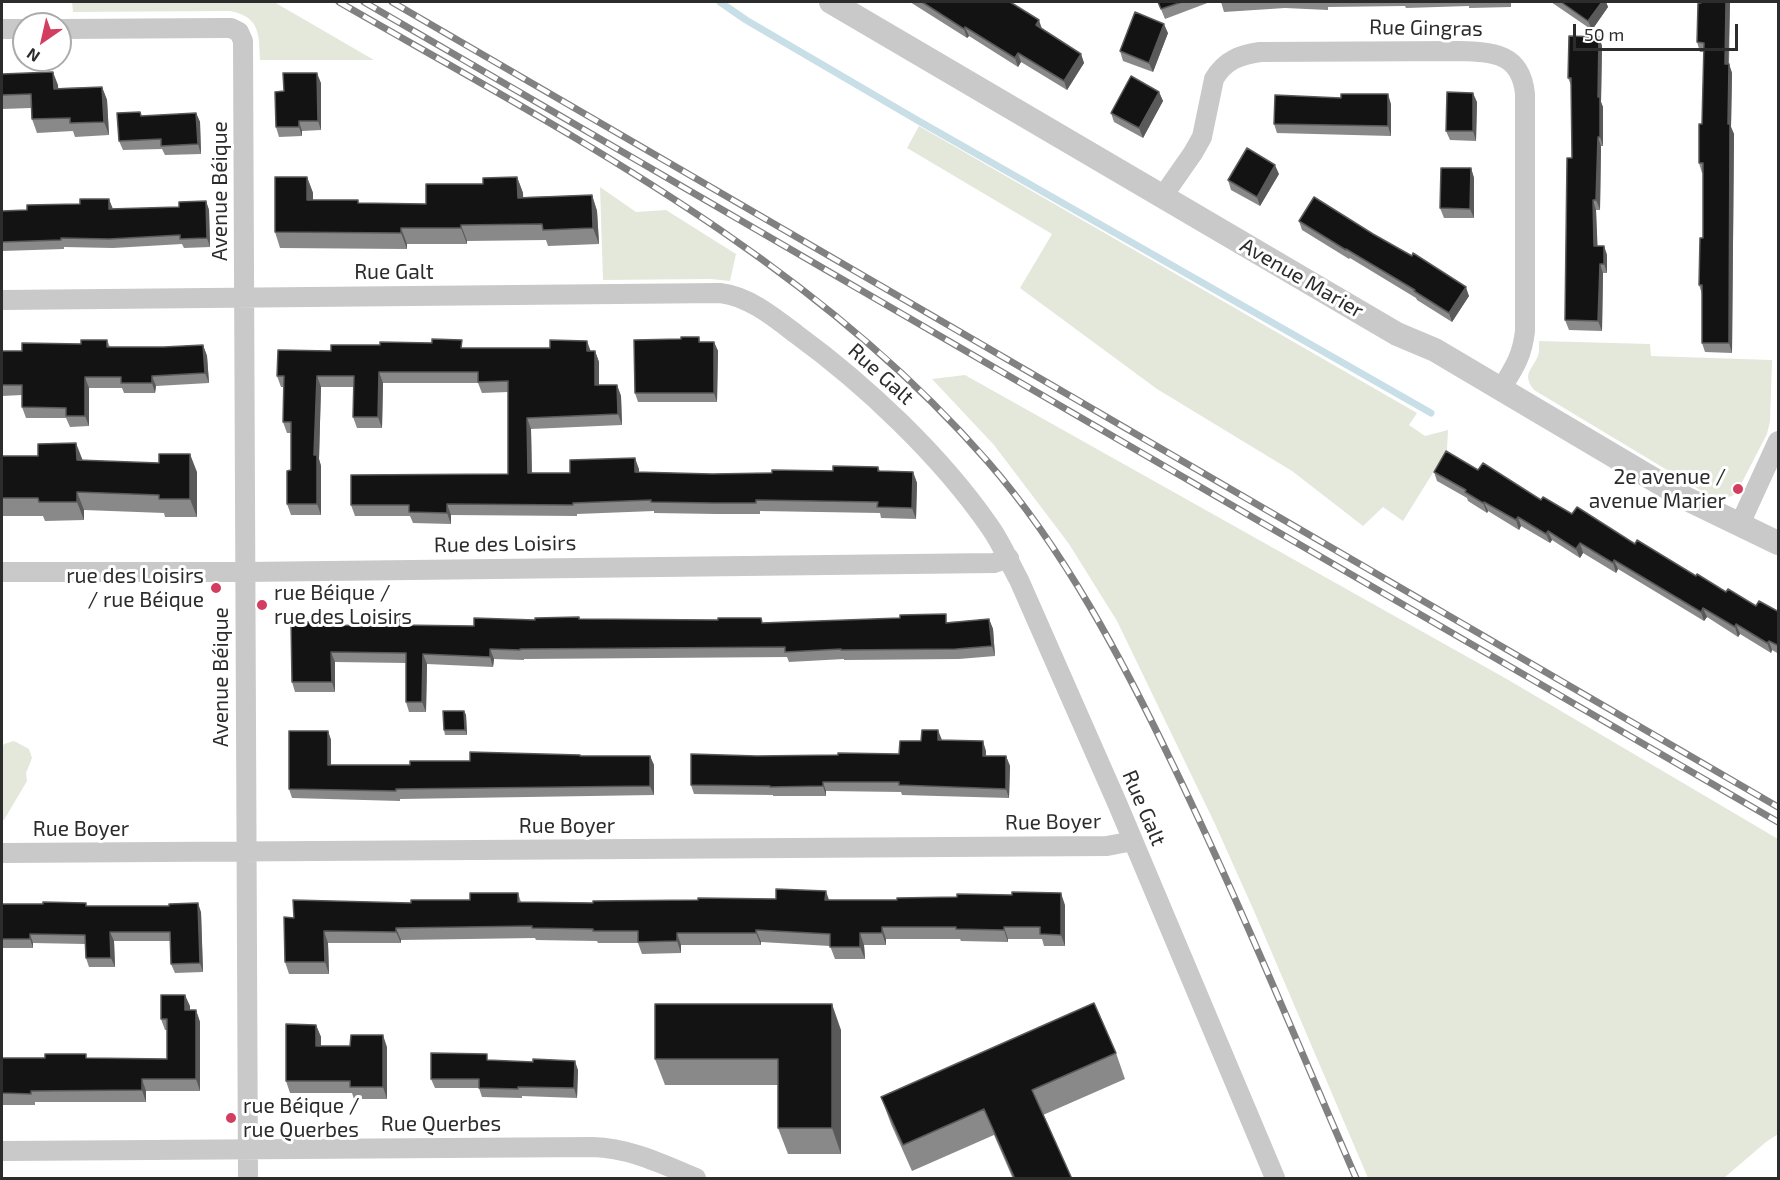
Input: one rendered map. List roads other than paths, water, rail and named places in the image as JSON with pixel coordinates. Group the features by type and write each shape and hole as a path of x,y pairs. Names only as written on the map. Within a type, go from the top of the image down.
{"street":[{"name":"Avenue Marier","path":"831,2 1397,334 1436,350 1685,498 1779,543"},
{"name":"Avenue Béique","path":"72,29 212,27 231,28 242,35 244,49 246,1148 248,1179"},
{"name":"Rue Gingras","path":"1163,196 1202,137 1214,79 1218,71 1234,58 1260,52 1459,51 1488,52 1504,57 1521,75 1525,94 1525,320 1522,352 1501,388"},
{"name":"Rue Galt","path":"2,300 698,293 730,294 764,312 825,356 916,439 970,500 1009,558 1275,1179"},
{"path":"1740,524 1779,441"},
{"name":"Rue des Loisirs","path":"2,572 245,572 994,563 1009,558"},
{"name":"Rue Boyer","path":"2,853 1095,846 1117,845 1132,841"},
{"name":"Rue Querbes","path":"2,1151 607,1147 634,1153 696,1179"}],"waterway":[{"path":"720,2 746,20 917,120 1431,413"}],"railway":[{"path":"339,2 599,152 683,205 765,262 844,323 918,389 988,462 1042,531 1067,569 1134,686 1221,868 1356,1178"},
{"path":"364,2 1778,822"},
{"path":"392,2 1778,807"}],"place":[{"name":"2e avenue / avenue Marier","path":"1738,489"},
{"name":"rue des Loisirs / rue Béique","path":"216,588"},
{"name":"rue Béique / rue des Loisirs","path":"262,605"},
{"name":"rue Béique / rue Querbes","path":"231,1118"}]}
